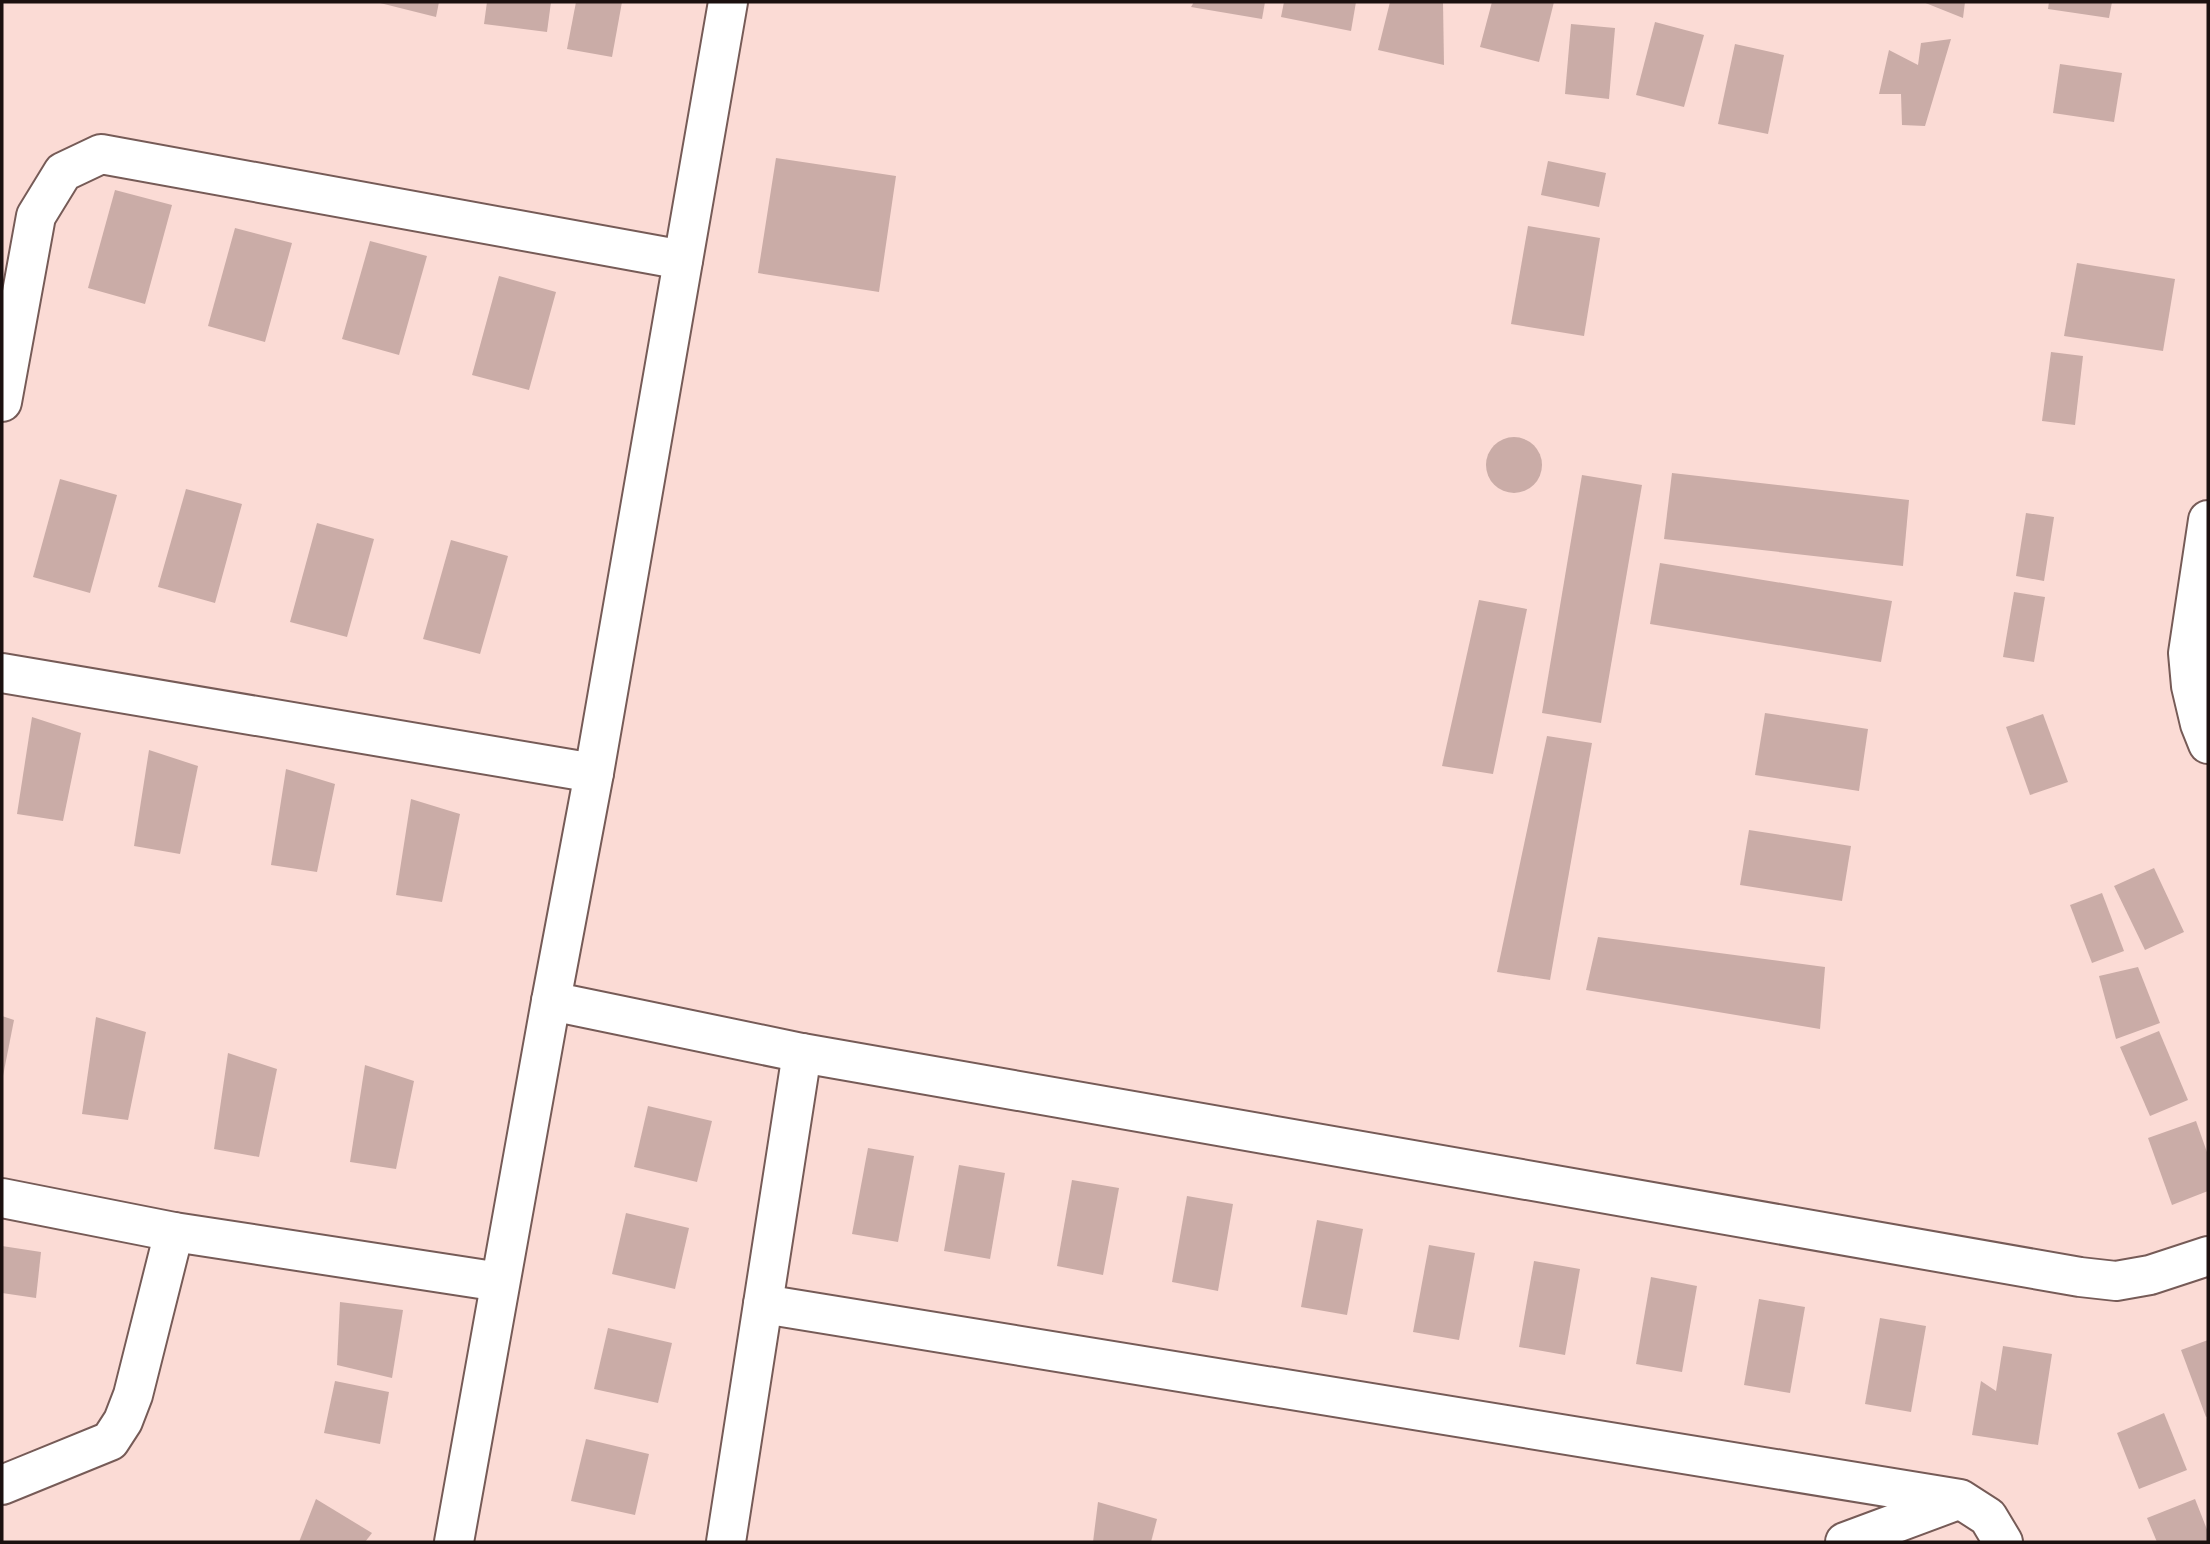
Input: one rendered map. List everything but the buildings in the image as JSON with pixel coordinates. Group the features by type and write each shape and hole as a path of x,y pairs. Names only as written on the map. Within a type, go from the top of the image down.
{"street":[{"path":"454,1542 594,773 728,2"},
{"path":"2,402 36,216 63,172 101,154 684,260"},
{"path":"2208,520 2188,653 2191,686 2208,744"},
{"path":"2,673 594,773"},
{"path":"551,1001 802,1053 2080,1277 2116,1281 2150,1275 2208,1256"},
{"path":"726,1542 802,1053"},
{"path":"2,1198 174,1232 500,1282"},
{"path":"2,1485 110,1441 123,1421 133,1395 174,1232"},
{"path":"762,1304 1960,1499 1988,1517 2004,1542"},
{"path":"1845,1542 1960,1499"}]}
